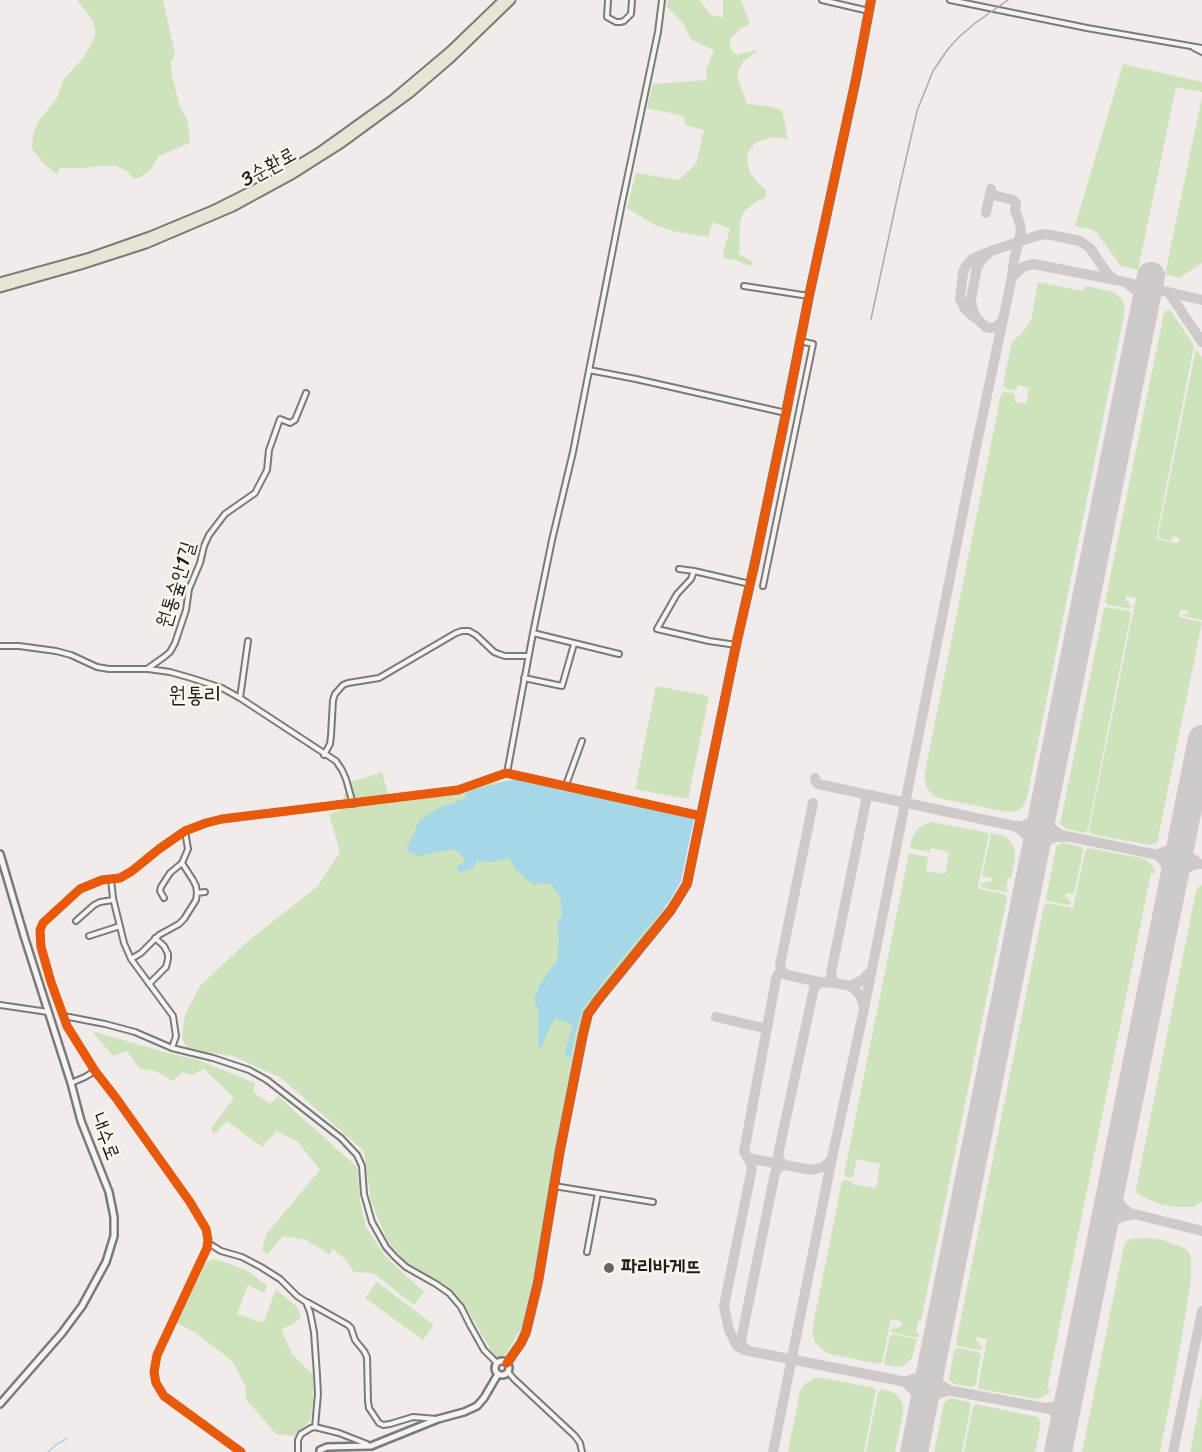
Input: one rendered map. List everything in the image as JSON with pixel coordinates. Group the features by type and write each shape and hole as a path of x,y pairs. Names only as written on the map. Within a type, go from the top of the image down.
{"highway":[{"name":"3순환로","path":"0,289 16,281 150,236 215,209 273,180 319,152 393,99 450,51 503,0"},
{"name":"3순환로","path":"0,281 16,281 81,265 146,243 233,207 290,177 342,143 409,94 451,58 511,0"}],"street":[{"path":"608,0 607,17 616,22 624,21 631,15 632,0"},
{"path":"506,773 663,0"},
{"path":"822,0 869,11"},
{"path":"507,1363 526,1332 538,1282 554,1186 588,1014 666,917 687,884 871,0"},
{"path":"950,0 1202,50"},
{"path":"744,286 809,296"},
{"path":"764,586 813,344 800,341"},
{"path":"589,370 786,413"},
{"name":"원통숲안1길","path":"147,669 170,652 175,643 184,619 189,589 209,535 225,514 257,490 267,470 269,450 280,419 290,423 295,420 306,393"},
{"path":"679,569 750,584"},
{"path":"694,571 691,579 677,594 657,629 736,645"},
{"path":"324,755 330,744 333,700 343,685 379,678 462,631 469,631 476,635 499,654 528,656"},
{"path":"533,633 619,654"},
{"path":"240,698 248,641"},
{"path":"524,678 562,686 574,644"},
{"path":"0,646 14,645 56,651 102,668 170,672 222,688 336,761 346,779 353,804"},
{"path":"566,785 582,741"},
{"path":"241,1452 164,1396 156,1383 154,1372 158,1355 207,1248 206,1229 190,1202 95,1071 67,1026 41,946 40,930 43,923 80,889 102,880 120,878 185,831 222,819 458,790 506,773 701,816"},
{"path":"164,898 160,891 164,881 182,863 188,849 185,831"},
{"name":"내수로","path":"0,854 81,1121 112,1201 114,1217 112,1243 101,1273 62,1333 0,1404"},
{"path":"131,959 146,949 155,938 179,924 196,900 194,880 182,863"},
{"path":"111,879 113,900 124,943 131,959 173,1016 176,1036 172,1048"},
{"path":"197,893 205,892"},
{"path":"76,921 94,905 113,900"},
{"path":"89,936 120,926"},
{"path":"149,984 166,967 168,959 164,946 155,938"},
{"path":"0,1005 48,1012"},
{"path":"63,1016 135,1032 172,1048 249,1070 267,1080 341,1138 357,1155 362,1166 367,1207 372,1222 386,1247 406,1267 449,1293 461,1307 484,1350 497,1363"},
{"path":"71,1083 95,1071"},
{"path":"554,1186 653,1202"},
{"path":"587,1252 598,1193"},
{"path":"208,1244 261,1267 280,1279 297,1296 351,1328 368,1357 368,1401 371,1412 379,1423 390,1424 413,1417 438,1419"},
{"path":"306,1302 314,1332 318,1394 315,1427"},
{"path":"497,1363 503,1361 510,1367 505,1375 498,1374"},
{"path":"497,1363 495,1368 498,1374"},
{"path":"508,1372 574,1436 580,1443 582,1452"},
{"path":"320,1452 327,1446 371,1446 438,1419 464,1412 477,1406 498,1374"},
{"path":"298,1452 298,1440 302,1434 315,1427 339,1433 371,1446"}],"green space":[{"path":"77,0 163,0 175,54 171,63 172,76 180,107 188,122 190,143 159,156 151,169 141,177 134,179 127,171 116,166 60,168 58,175 45,165 32,149 33,134 38,122 57,98 64,79 83,58 96,32 92,20"},
{"path":"668,0 699,0 711,15 723,18 723,0 741,0 750,24 740,29 730,39 730,48 736,55 758,50 742,63 737,75 747,104 782,110 788,139 773,137 755,143 748,152 747,161 750,173 766,190 766,197 744,211 740,221 739,254 753,262 750,266 724,258 723,253 730,229 713,222 708,237 673,231 655,225 627,208 636,173 679,180 696,164 704,130 685,125 684,116 647,108 653,84 707,80 706,70 714,50 692,40 683,23 667,7"},
{"path":"1123,64 1202,82 1202,92 1176,87 1138,270 1121,266 1096,232 1075,226"},
{"path":"1202,97 1202,263 1179,278 1165,274"},
{"path":"1038,282 1082,291 1086,286 1113,292 1122,299 1125,310 1027,797 1020,809 1008,812 938,798 927,788 924,777 1001,394 1013,393 1015,402 1026,404 1029,388 1018,385 1017,389 1013,390 1006,389 1003,385 1012,342 1031,321"},
{"path":"1167,310 1171,311 1194,346 1156,539 1178,543 1180,538 1173,536 1171,541 1158,536 1196,349 1202,358 1202,620 1184,616 1182,614 1188,615 1188,611 1181,610 1179,617 1202,622 1157,843 1149,845 1091,834 1089,830 1136,598 1126,596 1129,605 1133,605 1130,609 1109,605 1105,602 1164,313"},
{"path":"1106,607 1131,613 1088,829 1085,833 1067,829 1060,824"},
{"path":"656,686 709,696 688,799 635,789"},
{"path":"382,772 390,802 516,779 694,818 675,888 663,911 584,1012 541,1245 522,1327 504,1357 496,1359 467,1309 444,1284 409,1266 387,1240 371,1201 364,1151 281,1078 233,1056 189,1049 182,1037 185,1015 200,986 248,941 318,886 340,852 329,814 340,810 348,783"},
{"path":"932,822 989,833 978,887 1004,894 1007,897 921,1321 918,1321 916,1332 919,1333 918,1338 891,1332 892,1327 899,1328 902,1322 891,1319 880,1364 825,1352 815,1342 812,1330 842,1181 852,1181 852,1184 876,1188 880,1164 857,1159 853,1178 846,1177 844,1174 909,853 928,857 926,871 945,874 949,852 931,848 929,852 910,848 916,831"},
{"path":"991,833 1006,837 1015,851 1011,878 1008,878 1006,889 1009,890 1006,892 983,888 980,885 985,884 986,881 991,882 992,878 982,876"},
{"path":"1064,843 1081,847 1083,850 1074,894 1066,893 1065,897 1072,902 1069,905 1048,901 1046,898 1056,847"},
{"path":"1088,848 1145,859 1152,865 1155,874 1151,873 1047,1389 1051,1390 1037,1399 979,1389 987,1339 976,1337 979,1345 983,1346 979,1350 957,1346 956,1343 1044,905 1048,903 1073,908 1085,852"},
{"path":"1202,885 1202,1202 1193,1207 1175,1207 1141,1196 1136,1189 1196,891"},
{"path":"92,1031 198,1060 255,1083 253,1092 270,1104 278,1096 357,1167 360,1201 366,1227 385,1256 424,1292 414,1305 373,1273 354,1272 346,1260 333,1249 329,1254 306,1240 283,1236 267,1255 262,1249 267,1233 320,1170 298,1142 277,1131 262,1147 227,1121 214,1134 211,1128 234,1098 204,1069 192,1075 183,1072 173,1081 155,1071 139,1068 127,1051 113,1056"},
{"path":"1130,1239 1163,1240 1184,1248 1189,1252 1191,1258 1191,1278 1180,1349 1160,1452 1082,1452 1124,1246"},
{"path":"214,1259 249,1272 267,1286 264,1293 248,1285 237,1314 260,1322 264,1321 276,1289 298,1308 301,1317 294,1324 281,1329 292,1354 313,1375 313,1403 310,1421 294,1436 276,1434 246,1399 246,1387 232,1361 196,1333 177,1323 206,1262"},
{"path":"377,1282 434,1325 423,1340 365,1298"},
{"path":"892,1334 917,1339 912,1358 900,1367 884,1363"},
{"path":"958,1348 978,1352 981,1355 976,1384 973,1387 954,1384 949,1380 954,1351"},
{"path":"815,1378 876,1389 864,1452 788,1452 800,1391 806,1383"},
{"path":"881,1389 894,1393 903,1405 895,1452 866,1452 878,1392"},
{"path":"1202,1392 1202,1452 1190,1452"},
{"path":"950,1398 969,1402 971,1405 962,1452 934,1452 944,1403"},
{"path":"976,1404 1037,1417 1041,1423 1035,1452 964,1452 973,1406"}],"water":[{"path":"516,779 694,818 681,881 669,902 612,970 583,1009 571,1057 564,1055 573,1025 555,1018 542,1047 538,1047 538,1009 534,1000 540,984 557,961 559,940 557,926 562,914 560,897 551,884 531,883 516,870 509,858 492,862 477,861 473,868 459,873 456,868 466,860 454,849 417,856 406,850 420,820 441,807 464,799 469,791"}],"waterway":[{"path":"48,1452 66,1439"}],"taxiway":[{"path":"986,213 991,189"},
{"path":"991,193 1016,203 1015,210 1021,231 1012,277"},
{"path":"1003,320 996,327 986,327 976,318 972,307 971,299 977,267 991,251 1046,234 1080,241 1090,248 1107,273 1114,279"},
{"path":"974,317 965,309 960,299 963,273 972,259 985,253"},
{"path":"773,1452 1012,277 1023,267 1033,264 1202,300"},
{"path":"1129,285 1140,294 1145,308"},
{"path":"1169,293 1202,342"},
{"path":"815,778 818,784 1014,826 1028,837 1034,855"},
{"path":"835,983 831,977 832,968 866,801 872,795"},
{"path":"1045,802 1048,822 1052,829 1061,835 1202,864"},
{"path":"813,803 780,965 783,974 851,986"},
{"path":"1014,826 1023,826 1031,822 1040,814 1044,806"},
{"path":"1183,835 1185,850 1196,861"},
{"path":"1158,854 1171,849 1183,835"},
{"path":"1034,855 1049,840 1064,837"},
{"path":"1158,856 1168,869 1172,887"},
{"path":"1172,889 1176,879 1184,870 1198,864"},
{"path":"864,1007 860,995 851,986 871,971"},
{"path":"783,974 778,974 776,979 744,1152 748,1158 811,1170 824,1167 832,1159"},
{"path":"747,1350 741,1340 775,1173 784,1165 778,1155 814,988 819,982"},
{"path":"716,1017 764,1028 768,1026"},
{"path":"747,1157 752,1168 724,1306 729,1330 737,1346 744,1350 1045,1408"},
{"path":"1113,1179 1116,1197 1123,1208 1130,1213 1202,1231"},
{"path":"1101,1237 1116,1219 1134,1214"},
{"path":"1173,1452 1202,1311"},
{"path":"931,1365 936,1379 949,1390"},
{"path":"907,1381 922,1376 931,1365"},
{"path":"907,1384 918,1395 922,1402 922,1410"},
{"path":"922,1410 933,1397 948,1391"},
{"path":"1063,1426 1062,1421 1052,1410 1045,1408 1059,1405 1069,1397"}],"runway":[{"path":"914,1452 1151,276"},
{"path":"1058,1452 1202,739"}],"railway":[{"path":"871,319 917,111 933,71 959,37 1008,0"}],"cycle path":[{"path":"507,1363 526,1332 538,1282 560,1150 588,1014 671,910 687,884 871,0"},
{"path":"241,1452 164,1396 156,1383 154,1372 157,1355 207,1248 206,1229 190,1202 95,1071 67,1026 41,947 40,930 43,923 80,889 102,880 120,878 185,831 222,819 458,790 506,773 701,816"}],"place":[{"name":"파리바게뜨","path":"609,1268"}],"district":[{"name":"원통리","path":"195,696"}]}
